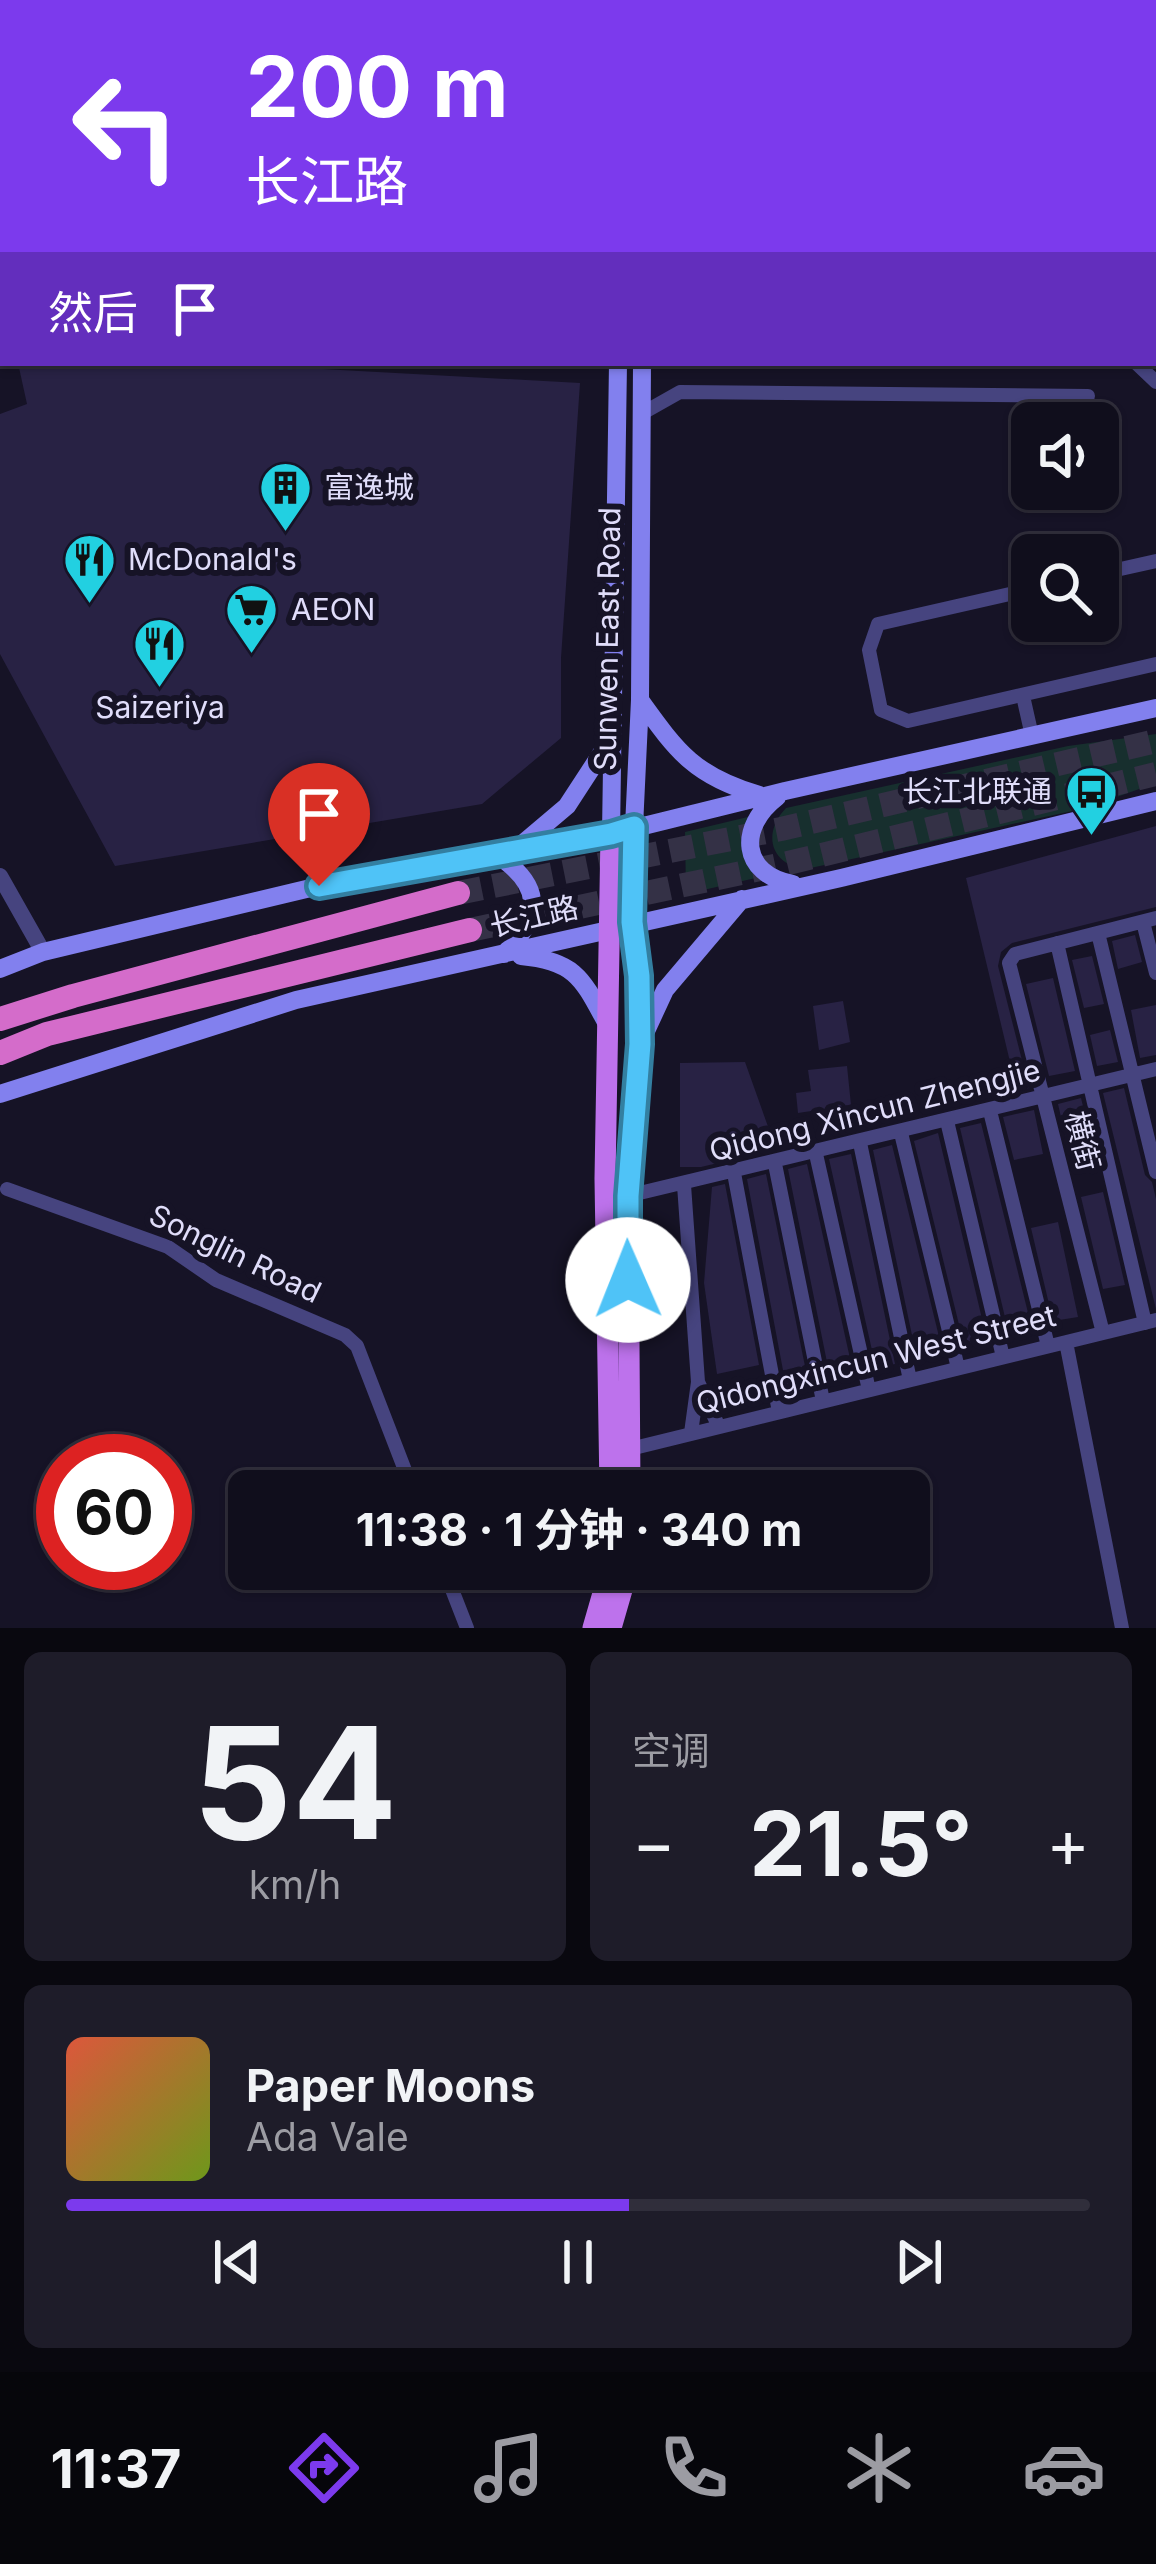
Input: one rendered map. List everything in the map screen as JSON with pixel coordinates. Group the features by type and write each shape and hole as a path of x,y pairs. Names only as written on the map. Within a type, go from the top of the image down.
{"highway":[{"path":"0,1019 458,893"},
{"path":"0,1053 47,1034 470,930"}],"main road":[{"name":"Sunwen East Road","path":"618,366 608,1026 617,1198 620,1452 625,1470"},
{"name":"Sunwen East Road","path":"617,1198 640,1044 632,922 640,700 642,366"},
{"path":"640,700 698,771 764,796"},
{"path":"0,969 43,952 365,875 611,834 1153,710"},
{"path":"514,850 567,806 612,736"},
{"path":"785,791 758,812 749,844 753,861 776,881 804,886"},
{"name":"长江路","path":"0,1094 296,1000 1156,801"},
{"path":"494,854 519,870 533,909 527,932 504,954"},
{"path":"640,1044 665,990 742,899"},
{"path":"504,954 545,958 574,968 608,1026"},
{"name":"Sunwen East Road","path":"615,1470 620,1452"},
{"path":"592,1628 604,1590"},
{"path":"611,1628 622,1590"}],"street":[{"path":"641,414 680,392 1088,396"},
{"path":"1119,569 1156,560"},
{"path":"1011,594 878,624 869,650 881,710 908,721 1156,664"},
{"path":"1023,696 1032,736"},
{"path":"0,876 43,952"},
{"path":"1150,1321 1058,943 1150,920 1156,973"},
{"path":"1098,933 1156,1172"},
{"name":"横街","path":"1058,943 1015,954 1009,963 1103,1333"},
{"name":"Qidong Xincun Zhengjie","path":"617,1198 1156,1070"},
{"path":"990,1111 1048,1346"},
{"path":"946,1121 1003,1358"},
{"path":"901,1133 958,1368"},
{"path":"860,1143 910,1380"},
{"path":"816,1154 868,1390"},
{"path":"775,1164 823,1401"},
{"path":"734,1173 779,1412"},
{"path":"684,1185 698,1382 691,1433"},
{"name":"Songlin Road","path":"7,1189 168,1246 216,1280 345,1335 357,1346 405,1470"},
{"name":"Qidongxincun West Street","path":"620,1452 1150,1321"},
{"path":"1066,1342 1122,1628"},
{"path":"698,1382 718,1425"},
{"path":"452,1590 466,1628"}],"green space":[{"path":"1156,734 1156,783 1086,808 806,869 784,861 774,846 774,828 786,808 1068,746"},
{"path":"752,816 741,848 760,877 686,894 685,832"}],"building":[{"name":"富逸城","path":"19,366 268,366 580,383 561,658 561,738 482,804 115,866 0,654 0,414 27,404"},
{"path":"1156,826 1156,907 1012,943 1001,952 998,966 1029,1088 1017,1091 966,878"},
{"path":"1135,935 1142,962 1118,969 1112,941"},
{"path":"1092,956 1104,1004 1084,1008 1072,960"},
{"path":"1053,978 1075,1071 1049,1076 1026,984"},
{"path":"843,1001 850,1042 819,1050 813,1006"},
{"path":"1156,1005 1156,1055 1140,1058 1131,1010"},
{"path":"1110,1030 1118,1062 1097,1066 1090,1035"},
{"path":"745,1062 776,1149 701,1167 680,1167 680,1063"},
{"path":"847,1066 851,1105 798,1113 796,1093 811,1091 808,1070"},
{"path":"1124,1088 1145,1175 1156,1199 1156,1309 1103,1093"},
{"path":"1081,1098 1092,1143 1068,1148 1058,1104"},
{"path":"1034,1110 1043,1154 1014,1160 1003,1117"},
{"path":"981,1123 1032,1329 1009,1334 960,1128"},
{"path":"938,1133 987,1340 964,1345 914,1141"},
{"path":"892,1145 943,1353 917,1359 873,1150"},
{"path":"851,1154 895,1364 876,1368 829,1159"},
{"path":"807,1164 853,1372 830,1377 788,1169"},
{"path":"766,1174 808,1381 786,1386 747,1179"},
{"path":"725,1184 759,1365 717,1374 704,1283 712,1187"},
{"path":"1103,1192 1125,1285 1103,1289 1081,1197"},
{"path":"1058,1222 1078,1317 1053,1321 1031,1228"}],"tunnel":[{"path":"458,893 781,829 1156,741"},
{"path":"470,930 784,864 1156,774"}],"place":[{"name":"富逸城","path":"285,534"},
{"name":"McDonald's","path":"89,606"},
{"name":"AEON","path":"252,656"},
{"name":"Saizeriya","path":"160,689"},
{"name":"长江北联通","path":"1091,838"}],"route":[{"path":"319,886 634,827 632,922 640,1044 628,1196 628,1280"}]}
